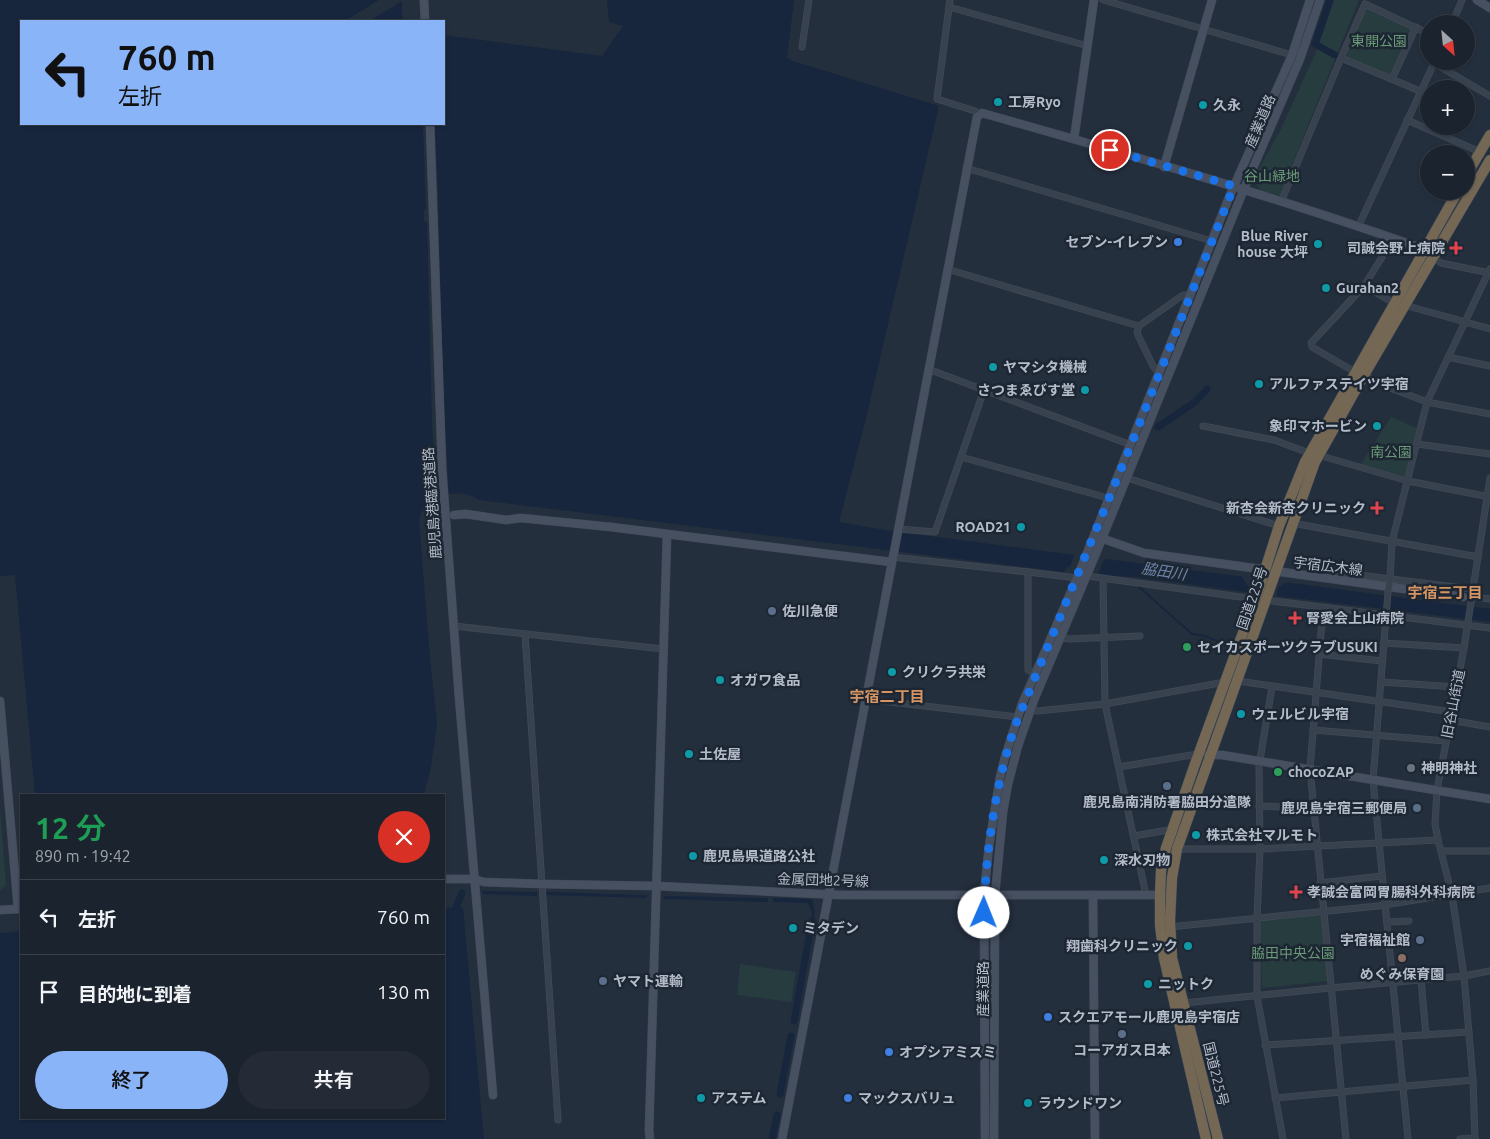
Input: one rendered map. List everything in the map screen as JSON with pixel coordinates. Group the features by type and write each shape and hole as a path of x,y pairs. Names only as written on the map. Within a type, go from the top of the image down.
{"highway":[{"path":"1475,161 1490,135"},
{"name":"国道225号","path":"1399,304 1433,257 1490,158"},
{"name":"国道225号","path":"1269,575 1279,526 1291,495 1399,304 1424,251 1453,200"},
{"name":"国道225号","path":"1218,1139 1172,958 1169,927 1177,849 1238,681 1261,598 1292,523 1314,454"},
{"name":"国道225号","path":"1206,1139 1164,958 1160,926 1161,871 1166,848 1198,754 1225,682 1261,598"}],"street":[{"path":"424,0 425,20"},
{"path":"802,47 809,0"},
{"path":"950,0 937,99 975,110 979,114 982,113 1074,139 1244,189 1359,226 1415,246 1445,264 1490,271 1427,402 1392,542 1373,780 1408,1139"},
{"path":"1074,139 1094,0"},
{"path":"1103,0 1292,55"},
{"path":"1164,166 1212,0"},
{"name":"産業道路","path":"994,1139 995,895 1008,784 1030,710 1061,638 1087,552 1234,186 1292,55 1310,0"},
{"name":"産業道路","path":"985,1139 984,894 989,846 1000,777 1018,717 1035,673 1081,575 1097,551 1244,189 1300,59 1320,0"},
{"path":"1456,15 1462,0"},
{"path":"1477,0 1490,8"},
{"path":"1281,202 1366,2 1420,29"},
{"path":"949,8 1088,46"},
{"path":"1392,79 1416,27"},
{"path":"1342,58 1420,92 1359,226"},
{"path":"1447,70 1490,96"},
{"path":"782,1139 966,168 976,120 979,114"},
{"path":"1407,120 1490,158"},
{"name":"鹿児島港臨港道路","path":"430,125 439,419 474,879 493,1095"},
{"path":"966,168 1212,241"},
{"path":"1394,238 1364,286 1311,342 1312,347 1380,384 1427,402 1490,414"},
{"path":"947,269 1139,326"},
{"path":"1364,286 1399,304 1490,329"},
{"path":"1159,374 1153,366 1137,333 1139,326 1183,295 1190,296"},
{"path":"1448,357 1490,366"},
{"path":"928,369 1131,445"},
{"path":"897,530 935,532 984,390"},
{"path":"1203,426 1274,440 1314,454 1408,481 1488,496"},
{"path":"1416,444 1490,454"},
{"path":"961,457 1108,498"},
{"path":"1127,478 1279,526"},
{"name":"旧谷山街道","path":"1475,1139 1473,1080 1464,976 1452,894 1435,824 1437,790 1468,622 1470,604 1467,597 1472,590 1490,478"},
{"path":"454,515 466,514 506,520 521,518 1028,572 1081,575 1261,598 1323,608 1386,612 1468,622 1490,628"},
{"path":"1292,523 1478,557"},
{"path":"650,1139 667,535"},
{"name":"宇宿広木線","path":"1094,535 1144,553 1269,575 1312,576 1467,597"},
{"path":"1028,572 1028,670 1035,673"},
{"path":"1312,576 1318,572 1334,572 1472,590"},
{"path":"1103,578 1105,704 1146,895"},
{"path":"1467,597 1490,599"},
{"path":"1323,608 1310,769 1346,1139"},
{"path":"454,626 663,649"},
{"path":"525,634 558,1120"},
{"path":"1061,638 1140,636"},
{"path":"1384,642 1464,648"},
{"path":"1320,654 1382,661"},
{"path":"1238,681 1452,712"},
{"path":"1030,710 1105,704 1225,682"},
{"path":"1381,682 1457,687"},
{"path":"1272,687 1260,761 1257,996 1283,1139"},
{"path":"865,698 1018,717"},
{"path":"0,701 20,908 0,910"},
{"path":"1450,720 1490,726"},
{"path":"1313,730 1446,741"},
{"path":"1119,767 1198,754 1222,755 1490,799"},
{"path":"1260,806 1376,811"},
{"path":"1134,836 1174,829"},
{"path":"1177,849 1260,848 1438,840"},
{"path":"1441,851 1490,851"},
{"path":"1320,883 1382,876"},
{"name":"金属団地2号線","path":"445,879 474,879 484,882 541,884 657,886 840,895 1171,895"},
{"path":"1169,927 1385,905 1490,888"},
{"path":"1094,895 1095,1139"},
{"path":"1387,922 1409,921"},
{"path":"1184,1003 1464,976 1490,971"},
{"path":"1421,980 1426,1035"},
{"path":"1265,1045 1469,1032"},
{"path":"1275,1098 1473,1080"},
{"path":"1460,1139 1475,1139"}],"green space":[{"name":"谷山緑地","path":"1334,0 1359,0 1280,195 1261,191 1253,179 1280,131 1316,52"},
{"name":"東開公園","path":"1367,8 1412,29 1390,75 1346,57"},
{"name":"南公園","path":"1391,417 1417,428 1405,476 1361,464"},
{"path":"0,808 6,886 0,890"},
{"name":"脇田中央公園","path":"1318,915 1321,917 1328,981 1262,988 1260,923 1262,921"},
{"path":"740,964 796,972 791,1002 737,995"}],"water":[{"name":"脇田川","path":"0,0 379,0 347,20 20,20 20,125 445,125 445,35 602,56 623,26 609,22 607,0 794,0 787,58 939,106 867,414 839,522 891,531 1490,609 1490,622 1135,577 1101,575 1067,567 1064,572 479,500 459,493 437,497 431,501 424,508 419,520 437,724 431,767 424,794 35,794 15,575 0,576"},
{"path":"402,1 402,15 404,20 371,20"},
{"path":"483,891 537,892 537,896 482,894"},
{"path":"546,892 647,895 647,898 546,895"},
{"path":"664,896 768,898 768,902 663,899"},
{"path":"773,898 812,899 815,912 812,929 809,929 812,913 808,903 773,902"},
{"path":"463,907 484,1139 0,1139 0,933 20,931 20,1119 445,1119 445,908"}],"pier":[{"path":"423,125 435,125 443,381 449,498 437,500 432,422 427,223 424,221 424,211 426,209"},
{"path":"1075,554 1105,558 1098,573 1069,569"},
{"path":"1241,575 1287,582 1278,588 1276,598 1247,593 1248,586"}],"waterway":[{"path":"1330,0 1315,44 1335,55"},
{"path":"1158,427 1195,402 1207,389"},
{"path":"1137,585 1192,634 1205,636 1228,645"},
{"path":"456,907 462,893"},
{"path":"794,1021 812,921"},
{"path":"780,1094 791,1036"},
{"path":"772,1139 777,1115"}],"place":[{"name":"工房Ryo","path":"998,102"},
{"name":"久永","path":"1203,105"},
{"name":"セブン-イレブン","path":"1178,242"},
{"name":"Blue River house 大坪","path":"1318,244"},
{"name":"司誠会野上病院","path":"1456,248"},
{"name":"Gurahan2","path":"1326,288"},
{"name":"ヤマシタ機械","path":"993,367"},
{"name":"アルファステイツ宇宿","path":"1259,384"},
{"name":"さつまゑびす堂","path":"1085,390"},
{"name":"象印マホービン","path":"1377,426"},
{"name":"新杏会新杏クリニック","path":"1377,508"},
{"name":"ROAD21","path":"1021,527"},
{"name":"佐川急便","path":"772,611"},
{"name":"腎愛会上山病院","path":"1295,618"},
{"name":"セイカスポーツクラブUSUKI","path":"1187,647"},
{"name":"クリクラ共栄","path":"892,672"},
{"name":"オガワ食品","path":"720,680"},
{"name":"ウェルビル宇宿","path":"1241,714"},
{"name":"土佐屋","path":"689,754"},
{"name":"神明神社","path":"1411,768"},
{"name":"chocoZAP","path":"1278,772"},
{"name":"鹿児島南消防署脇田分遣隊","path":"1167,786"},
{"name":"鹿児島宇宿三郵便局","path":"1417,808"},
{"name":"株式会社マルモト","path":"1196,835"},
{"name":"鹿児島県道路公社","path":"693,856"},
{"name":"深水刃物","path":"1104,860"},
{"name":"孝誠会富岡胃腸科外科病院","path":"1296,892"},
{"name":"ミタデン","path":"793,928"},
{"name":"宇宿福祉館","path":"1420,940"},
{"name":"翔歯科クリニック","path":"1188,946"},
{"name":"めぐみ保育園","path":"1402,958"},
{"name":"ヤマト運輸","path":"603,981"},
{"name":"ニットク","path":"1148,984"},
{"name":"スクエアモール鹿児島宇宿店","path":"1048,1017"},
{"name":"コーアガス日本","path":"1122,1034"},
{"name":"オプシアミスミ","path":"889,1052"},
{"name":"アステム","path":"701,1098"},
{"name":"マックスバリュ","path":"848,1098"},
{"name":"ラウンドワン","path":"1028,1103"}],"district":[{"name":"宇宿三丁目","path":"1445,592"},
{"name":"宇宿二丁目","path":"887,696"}],"route":[{"path":"984,913 989,846 997,791 1005,757 1022,704 1077,578 1234,186 1110,150"}]}
